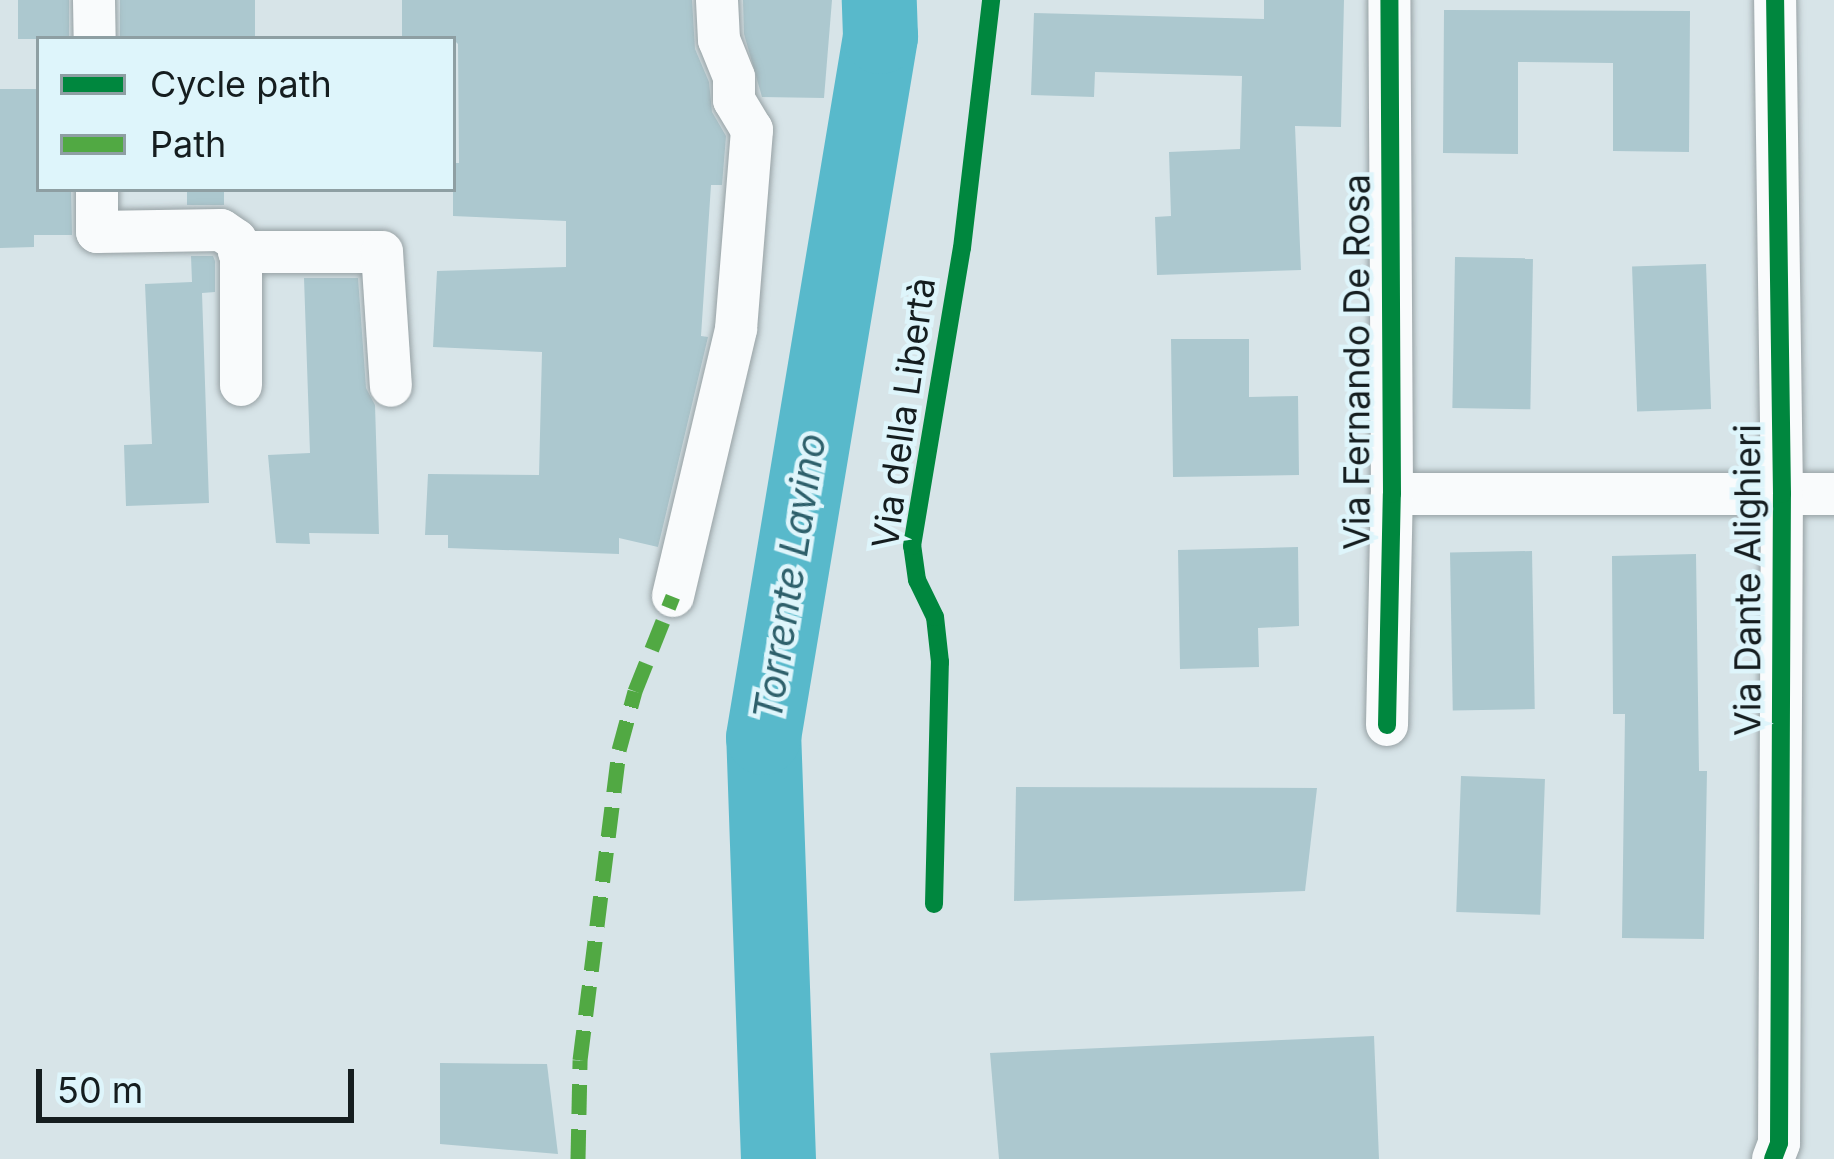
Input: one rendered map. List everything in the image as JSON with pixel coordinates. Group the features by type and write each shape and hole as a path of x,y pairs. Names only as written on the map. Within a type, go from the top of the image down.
{"street":[{"path":"94,0 95,36"},
{"path":"673,596 736,329 752,130 734,100 734,76 719,40 717,0"},
{"name":"Via Fernando De Rosa","path":"1388,725 1392,494 1389,0"},
{"name":"Via Dante Alighieri","path":"1773,1159 1779,1143 1782,494 1775,0"},
{"path":"97,192 97,232 221,230 236,240 241,385"},
{"path":"239,252 382,252 391,386"},
{"path":"1392,494 1834,494"}],"building":[{"path":"18,0 69,0 69,36 18,39"},
{"path":"120,0 255,0 255,36 120,36"},
{"path":"402,0 692,0 695,49 709,82 712,112 726,136 722,185 711,185 701,336 708,337 658,547 619,538 619,554 448,548 448,535 425,535 428,474 539,475 542,352 433,347 437,271 566,267 566,221 453,216 459,163 456,36 402,36"},
{"path":"743,0 832,0 824,98 762,97 744,34"},
{"path":"1264,0 1344,0 1341,127 1295,126 1301,270 1157,275 1155,217 1171,216 1169,152 1240,149 1242,76 1095,72 1094,97 1031,95 1034,13 1264,19"},
{"path":"1444,10 1690,11 1689,152 1613,151 1613,63 1518,62 1518,154 1443,153"},
{"path":"0,89 36,89 36,192 71,192 72,235 34,235 34,247 0,248"},
{"path":"187,192 224,192 224,205 187,205"},
{"path":"191,256 213,256 215,261 215,292 202,293 209,503 126,506 124,445 152,444 145,284 192,282"},
{"path":"1455,257 1533,258 1530,409 1452,408"},
{"path":"1706,264 1711,409 1637,411 1632,267"},
{"path":"304,278 358,278 366,388 375,405 379,534 309,533 310,544 276,543 268,455 310,453"},
{"path":"1171,339 1249,339 1249,397 1298,396 1299,475 1173,477"},
{"path":"1298,547 1299,626 1258,628 1259,667 1180,669 1178,550"},
{"path":"1532,551 1535,709 1453,710 1450,552"},
{"path":"1696,554 1699,771 1707,771 1704,939 1622,938 1625,714 1613,714 1612,556"},
{"path":"1461,776 1545,779 1540,915 1456,912"},
{"path":"1016,787 1317,788 1305,891 1014,901"},
{"path":"1374,1036 1379,1159 999,1159 990,1053"},
{"path":"440,1063 547,1064 558,1154 440,1144"}],"waterway":[{"name":"Torrente Lavino","path":"778,1159 763,737 880,36 879,0"}],"marked path":[{"path":"578,1159 580,1060 619,750 635,691 673,596"}],"cycle path":[{"name":"Via della Libertà","path":"934,904 940,662 935,617 917,580 912,546 962,248 991,0"},
{"path":"1387,725 1392,494 1389,0"},
{"path":"1773,1159 1779,1143 1782,494 1775,0"}]}
